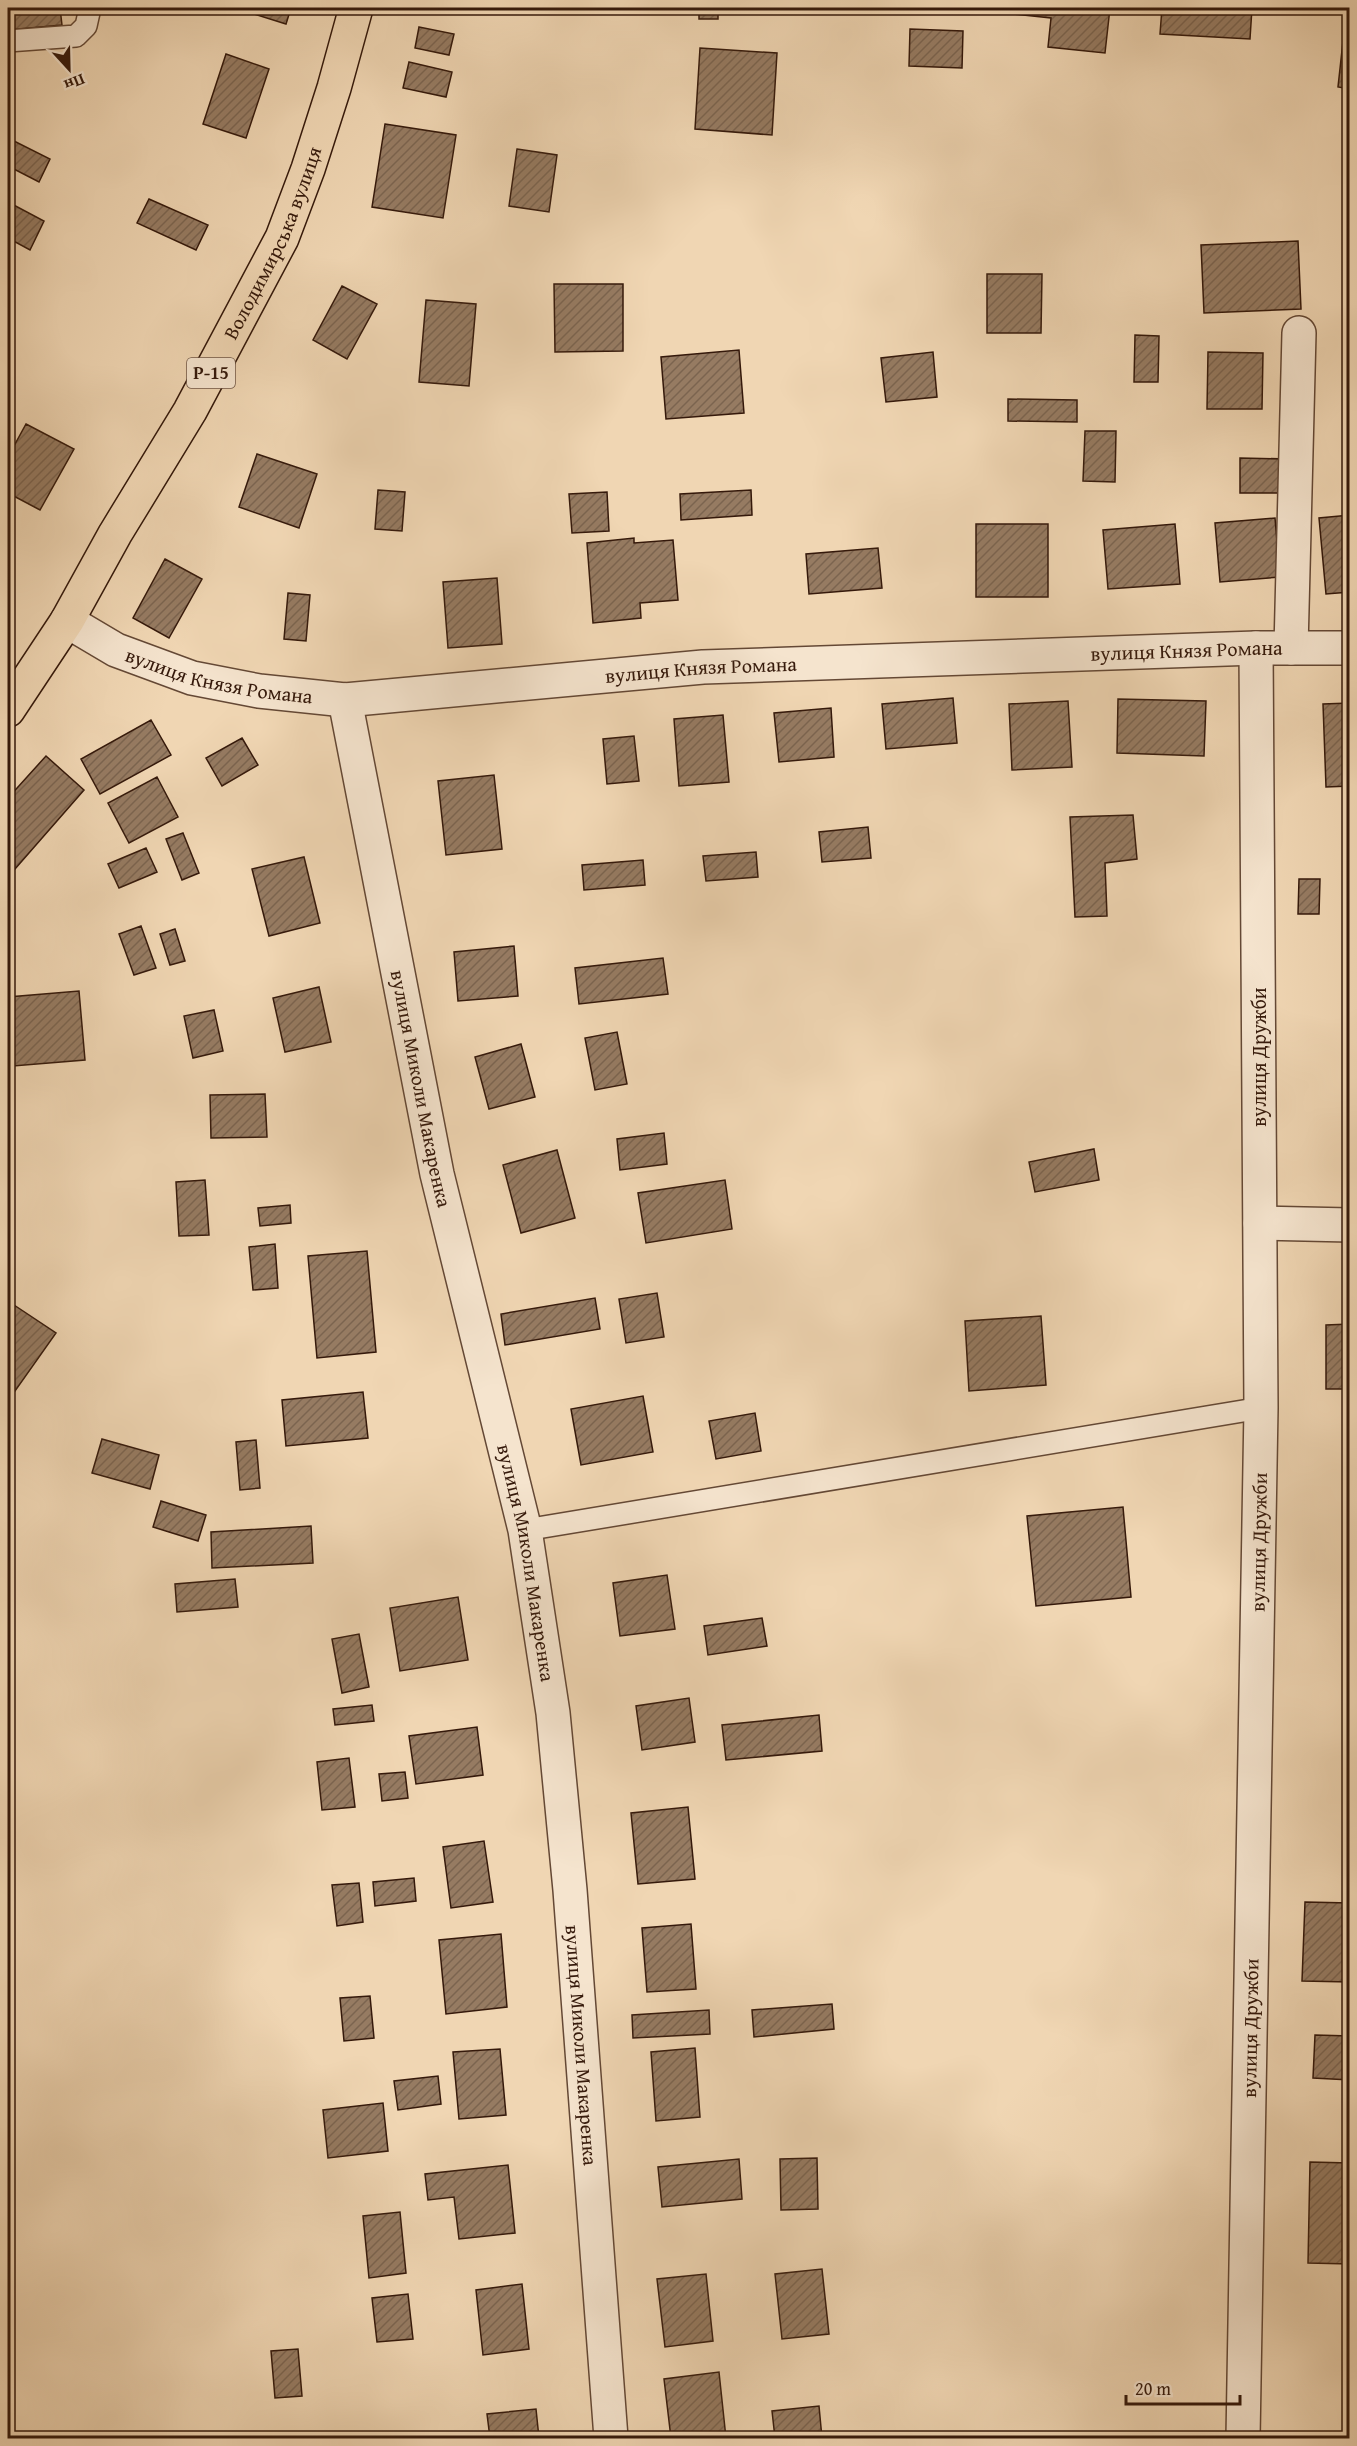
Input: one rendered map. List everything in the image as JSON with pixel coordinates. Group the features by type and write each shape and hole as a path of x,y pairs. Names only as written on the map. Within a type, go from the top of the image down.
{"main road":[{"name":"Володимирська вулиця","path":"8,710 67,621 115,534 190,411 282,238 308,169 356,8"}],"street":[{"path":"1292,648 1299,333"},
{"name":"вулиця Князя Романа","path":"67,621 116,650 192,678 259,691 345,700 703,667 1256,648 1350,648"},
{"name":"вулиця Дружби","path":"1243,2439 1261,1408 1256,648"},
{"name":"вулиця Миколи Макаренка","path":"345,700 437,1174 525,1530 553,1713 570,1890 610,2439"},
{"path":"1260,1223 1350,1225"}],"lane":[{"path":"8,41 76,36 86,26 90,8"},
{"path":"525,1530 1261,1408"}],"building":[{"path":"8,8 60,8 62,25 8,30"},
{"path":"235,8 291,8 286,24"},
{"path":"631,8 664,8 664,10"},
{"path":"699,8 718,8 718,19 699,19"},
{"path":"1014,8 1110,8 1105,53 1048,47 1051,18 1013,14"},
{"path":"1162,8 1252,8 1250,39 1160,34"},
{"path":"419,27 454,34 449,55 415,48"},
{"path":"910,29 963,31 962,68 909,66"},
{"path":"1343,41 1350,42 1350,89 1338,87"},
{"path":"700,48 777,53 772,135 695,129"},
{"path":"226,54 269,69 246,138 203,124"},
{"path":"409,62 452,72 446,97 403,88"},
{"path":"385,124 456,135 443,218 372,207"},
{"path":"8,138 50,159 39,182 8,166"},
{"path":"517,149 557,155 549,212 509,206"},
{"path":"149,199 208,225 196,250 137,223"},
{"path":"8,202 44,221 30,250 8,238"},
{"path":"1298,241 1301,309 1204,313 1201,245"},
{"path":"987,274 1042,274 1041,333 987,333"},
{"path":"554,284 623,284 623,351 555,352"},
{"path":"342,286 377,304 347,359 313,340"},
{"path":"426,300 476,304 469,386 419,382"},
{"path":"1135,335 1159,336 1158,382 1134,382"},
{"path":"739,350 744,413 666,419 661,357"},
{"path":"933,352 937,397 886,402 881,358"},
{"path":"1208,352 1263,353 1262,409 1207,409"},
{"path":"8,370 14,373 8,386"},
{"path":"1008,399 1077,400 1077,422 1008,421"},
{"path":"26,424 74,449 40,510 8,493 8,457"},
{"path":"1085,431 1116,431 1115,482 1083,481"},
{"path":"257,454 317,474 299,528 239,507"},
{"path":"1240,458 1288,459 1288,493 1240,493"},
{"path":"378,490 405,492 402,531 375,529"},
{"path":"751,490 752,515 681,520 680,494"},
{"path":"607,492 609,531 572,533 569,494"},
{"path":"1350,515 1350,592 1326,594 1319,518"},
{"path":"1275,518 1280,577 1220,582 1215,523"},
{"path":"976,524 1048,524 1048,597 976,597"},
{"path":"1175,524 1180,584 1108,589 1103,530"},
{"path":"634,538 634,543 673,540 678,600 640,603 641,618 593,623 587,543"},
{"path":"878,548 882,588 809,594 806,554"},
{"path":"165,559 202,579 169,638 133,618"},
{"path":"497,578 502,644 448,648 443,582"},
{"path":"288,593 310,595 306,641 284,639"},
{"path":"953,698 957,743 886,749 882,704"},
{"path":"1118,699 1206,701 1204,756 1117,753"},
{"path":"1068,701 1072,767 1012,770 1009,704"},
{"path":"1350,703 1350,786 1326,787 1323,704"},
{"path":"831,708 834,757 779,762 774,713"},
{"path":"723,715 729,782 679,786 674,719"},
{"path":"151,720 171,755 100,794 81,759"},
{"path":"634,736 639,781 607,784 603,739"},
{"path":"242,738 258,765 222,786 206,758"},
{"path":"46,756 84,790 8,877 8,798"},
{"path":"494,775 502,849 446,855 438,781"},
{"path":"157,777 178,817 129,843 108,803"},
{"path":"1133,815 1137,859 1105,863 1107,916 1075,917 1070,817"},
{"path":"868,827 871,858 822,862 819,832"},
{"path":"183,833 199,873 182,880 166,839"},
{"path":"146,848 157,872 119,888 108,864"},
{"path":"756,852 758,877 706,881 703,856"},
{"path":"304,857 320,923 269,936 252,869"},
{"path":"643,860 645,885 584,890 582,865"},
{"path":"1299,879 1320,879 1319,914 1298,914"},
{"path":"141,926 156,968 134,975 119,934"},
{"path":"175,929 185,961 170,965 160,934"},
{"path":"514,946 518,996 458,1001 454,952"},
{"path":"663,958 668,994 579,1004 575,968"},
{"path":"319,987 331,1042 285,1052 273,998"},
{"path":"79,991 85,1060 13,1066 8,997"},
{"path":"214,1010 223,1051 193,1058 184,1016"},
{"path":"617,1032 627,1084 595,1090 585,1038"},
{"path":"521,1044 535,1097 489,1109 475,1057"},
{"path":"265,1094 267,1137 211,1138 210,1095"},
{"path":"664,1133 667,1164 620,1170 617,1139"},
{"path":"1094,1149 1099,1180 1035,1192 1029,1162"},
{"path":"557,1150 575,1218 521,1233 503,1165"},
{"path":"205,1180 209,1235 179,1236 176,1182"},
{"path":"725,1180 732,1229 646,1243 638,1193"},
{"path":"290,1205 291,1223 260,1226 258,1208"},
{"path":"275,1244 278,1288 253,1290 249,1247"},
{"path":"367,1251 376,1352 317,1358 308,1256"},
{"path":"657,1293 664,1337 626,1343 619,1299"},
{"path":"595,1298 600,1329 505,1345 501,1314"},
{"path":"8,1301 56,1333 8,1401"},
{"path":"1041,1316 1046,1385 969,1391 965,1321"},
{"path":"1350,1324 1350,1389 1326,1389 1326,1325"},
{"path":"363,1392 368,1438 286,1446 282,1400"},
{"path":"643,1396 653,1452 581,1465 571,1409"},
{"path":"755,1413 761,1451 716,1459 709,1421"},
{"path":"102,1439 159,1455 150,1489 92,1473"},
{"path":"256,1440 260,1488 240,1490 236,1442"},
{"path":"161,1501 206,1515 198,1541 153,1527"},
{"path":"1123,1507 1131,1597 1036,1606 1027,1516"},
{"path":"311,1526 313,1563 212,1568 211,1532"},
{"path":"667,1575 675,1629 620,1636 613,1583"},
{"path":"235,1579 238,1607 177,1612 175,1584"},
{"path":"458,1597 468,1660 400,1671 390,1608"},
{"path":"762,1618 767,1646 708,1655 704,1626"},
{"path":"359,1634 369,1687 342,1693 332,1639"},
{"path":"689,1698 695,1742 642,1750 636,1706"},
{"path":"372,1705 374,1721 335,1725 333,1709"},
{"path":"819,1715 822,1751 726,1760 722,1725"},
{"path":"477,1727 483,1775 416,1784 409,1736"},
{"path":"349,1758 355,1807 322,1810 317,1762"},
{"path":"405,1772 408,1798 382,1801 379,1774"},
{"path":"688,1807 695,1879 638,1884 631,1813"},
{"path":"484,1841 493,1902 451,1908 443,1847"},
{"path":"414,1878 416,1901 375,1906 373,1882"},
{"path":"359,1883 363,1922 337,1926 332,1885"},
{"path":"1305,1902 1350,1903 1350,1982 1302,1981"},
{"path":"691,1924 696,1989 647,1992 642,1928"},
{"path":"501,1934 507,2007 446,2014 439,1940"},
{"path":"370,1996 374,2038 344,2041 340,1998"},
{"path":"832,2004 834,2029 754,2037 752,2010"},
{"path":"709,2010 710,2034 633,2038 632,2015"},
{"path":"1315,2035 1350,2036 1350,2080 1313,2078"},
{"path":"695,2048 700,2117 656,2121 651,2052"},
{"path":"500,2049 506,2115 459,2119 453,2052"},
{"path":"438,2076 441,2104 398,2110 394,2081"},
{"path":"383,2103 388,2151 328,2158 323,2110"},
{"path":"817,2158 818,2209 781,2210 780,2159"},
{"path":"739,2159 742,2199 662,2207 658,2167"},
{"path":"1310,2162 1350,2163 1350,2264 1308,2263"},
{"path":"508,2165 515,2233 459,2239 454,2197 428,2200 425,2174"},
{"path":"400,2212 406,2273 369,2278 363,2216"},
{"path":"822,2269 829,2334 782,2339 775,2274"},
{"path":"706,2274 713,2341 665,2347 657,2279"},
{"path":"522,2284 529,2349 483,2355 476,2290"},
{"path":"408,2294 413,2339 377,2342 372,2298"},
{"path":"1350,2332 1350,2414 1349,2414 1343,2333"},
{"path":"298,2349 302,2396 275,2398 271,2351"},
{"path":"719,2372 726,2438 671,2438 664,2379"},
{"path":"819,2406 822,2438 775,2438 772,2411"},
{"path":"536,2409 539,2438 490,2438 487,2414"}]}
